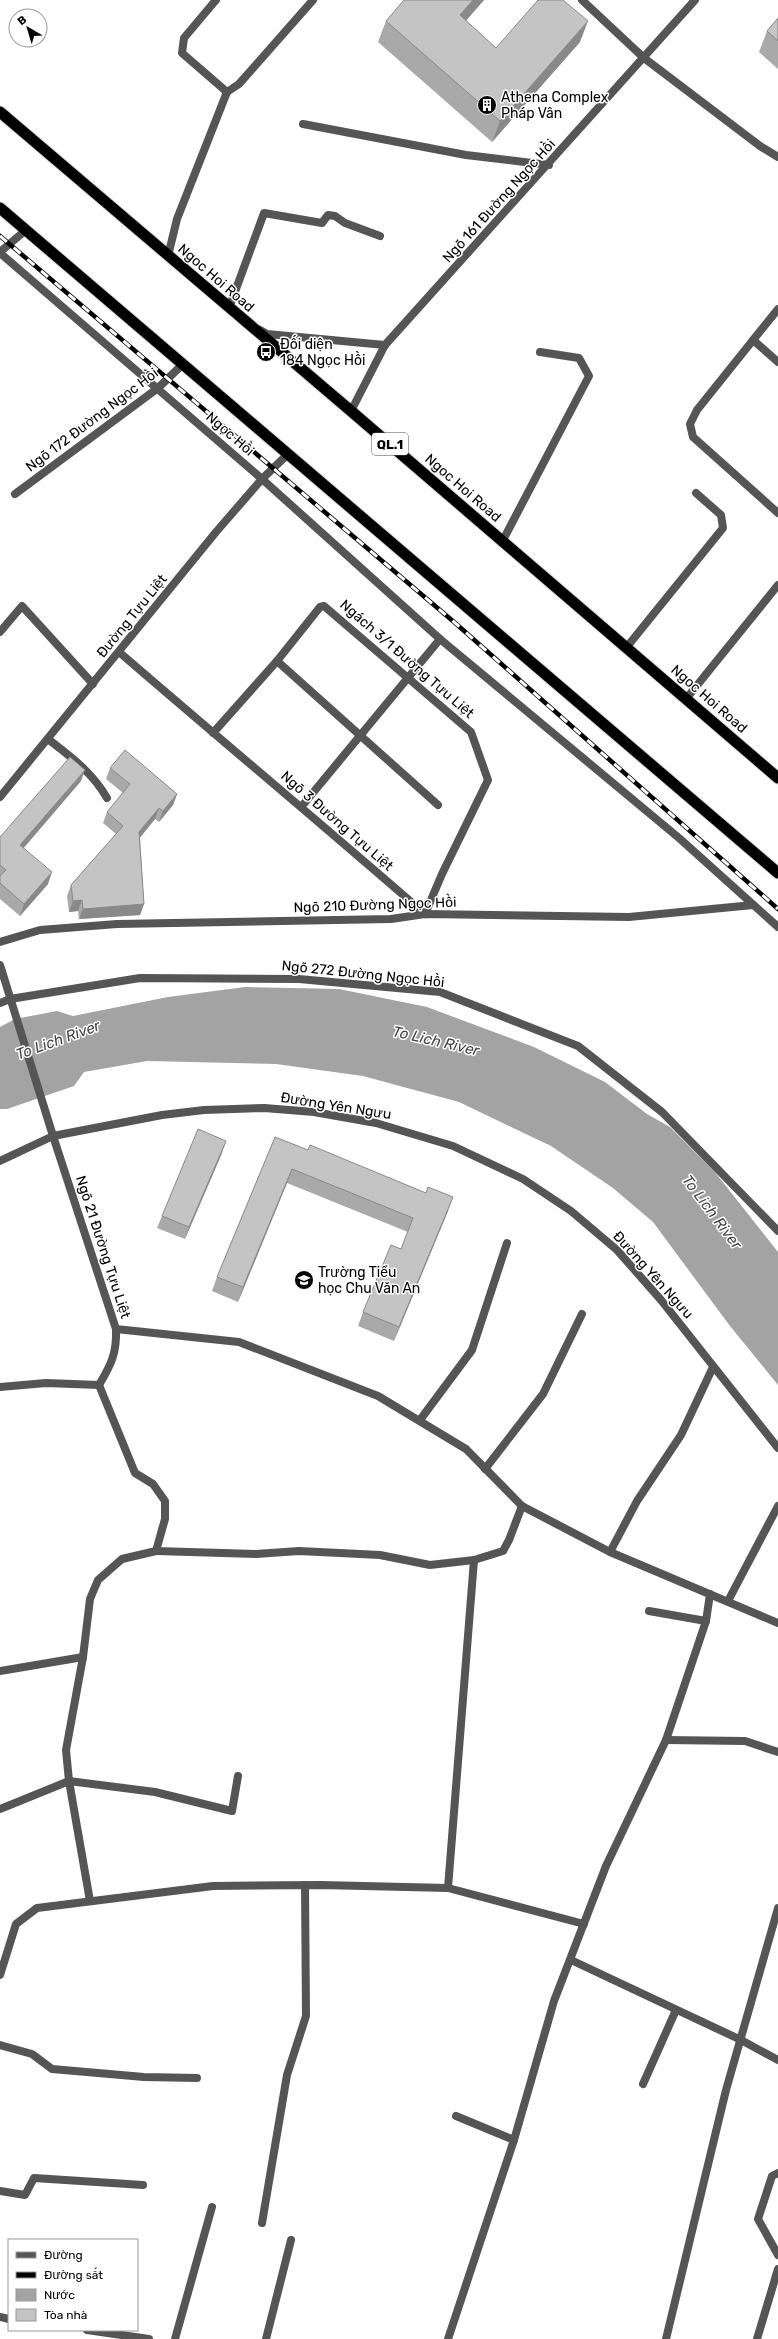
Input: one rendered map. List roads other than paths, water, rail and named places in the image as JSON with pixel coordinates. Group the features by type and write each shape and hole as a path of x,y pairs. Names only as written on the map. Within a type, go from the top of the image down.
{"highway":[{"name":"Ngoc Hoi Road","path":"0,112 778,778"},
{"path":"0,208 778,873"}],"street":[{"path":"216,0 184,38 182,53 227,92"},
{"path":"168,256 177,219 227,92 239,84 313,0"},
{"path":"582,0 644,58 760,146 778,157"},
{"name":"Ngõ 161 Đường Ngọc Hồi","path":"351,411 386,345 549,165 695,0"},
{"path":"303,124 466,156 549,165"},
{"path":"229,308 264,213 322,223 328,215 336,216 345,224 380,236"},
{"path":"0,253 26,230"},
{"name":"Ngọc Hồi","path":"0,253 262,479 440,639 679,838 778,927"},
{"path":"778,309 697,410 690,424 693,437 778,513"},
{"path":"240,318 267,334 386,345"},
{"path":"753,340 778,362"},
{"path":"502,542 590,376 579,358 540,352"},
{"name":"Ngõ 172 Đường Ngọc Hồi","path":"15,494 158,388 183,364"},
{"name":"Đường Tựu Liệt","path":"0,797 262,479 288,454"},
{"path":"626,648 722,528 721,515 696,493"},
{"path":"686,699 778,585"},
{"path":"0,632 22,606 93,684"},
{"name":"Ngách 3/1 Đường Tựu Liệt","path":"213,733 277,661 320,607 324,606 407,679 471,732 488,780 442,874 425,914"},
{"path":"302,806 440,639"},
{"name":"Ngõ 3 Đường Tựu Liệt","path":"119,652 213,733 302,806 425,914"},
{"path":"277,661 359,736 438,805"},
{"path":"48,739 76,760 96,780 107,798"},
{"name":"Ngõ 210 Đường Ngọc Hồi","path":"0,942 40,930 117,924 391,919 425,914 629,917 753,905"},
{"path":"0,965 10,999"},
{"name":"Ngõ 272 Đường Ngọc Hồi","path":"0,1003 10,999 140,978 299,979 440,992 578,1046 662,1112 778,1230"},
{"name":"Ngõ 21 Đường Tựu Liệt","path":"10,999 116,1329 117,1348 110,1366 99,1385"},
{"name":"Đường Yên Ngưu","path":"0,1160 53,1136 162,1115 204,1110 264,1108 314,1112 376,1122 453,1146 523,1178 583,1221 617,1250 661,1300 778,1448"},
{"path":"420,1420 472,1350 507,1243"},
{"path":"485,1468 543,1394 582,1314"},
{"path":"116,1329 239,1342 378,1396 466,1449 522,1506 610,1552 778,1623"},
{"path":"610,1552 638,1501 681,1435 713,1367"},
{"path":"0,1386 46,1383 99,1385 135,1473 153,1484 165,1501 165,1519 156,1551"},
{"path":"90,1902 69,1781 66,1750 83,1657 90,1598 98,1580 122,1559 156,1551 256,1554 299,1551 380,1555 430,1565 474,1560 503,1550 509,1540 522,1506"},
{"path":"728,1601 778,1506"},
{"path":"448,1888 474,1560"},
{"path":"448,2339 514,2140 554,2001 606,1866 666,1740 706,1621 710,1594"},
{"path":"649,1611 706,1621"},
{"path":"0,1671 83,1657"},
{"path":"666,1740 745,1741 778,1752"},
{"path":"0,1809 69,1781 156,1792 232,1811 238,1776"},
{"path":"262,2223 287,2075 306,2016 305,1885"},
{"path":"0,1975 16,1924 37,1908 213,1886 305,1885 448,1888 584,1924"},
{"path":"666,2339 700,2193 778,1908"},
{"path":"571,1960 741,2040 778,2060"},
{"path":"643,2084 676,2010"},
{"path":"0,2045 32,2054 52,2069 144,2077 196,2078"},
{"path":"456,2116 514,2140"},
{"path":"778,2173 772,2176 758,2219 778,2255"},
{"path":"0,2191 24,2195 34,2178 144,2185"},
{"path":"175,2339 212,2207"},
{"path":"266,2339 291,2240"},
{"path":"757,2339 778,2269"},
{"path":"94,2331 149,2339"}],"water":[{"name":"To Lich River","path":"245,987 339,989 427,1007 534,1047 605,1082 647,1114 670,1127 714,1171 778,1252 778,1385 730,1326 653,1222 613,1188 551,1146 459,1102 363,1076 276,1064 147,1061 84,1072 74,1086 7,1109 0,1109 0,1027 15,1019 57,1011 73,1016 168,997"}],"railway":[{"path":"0,236 454,622 778,909"}],"place":[{"name":"Athena Complex Pháp Vân","path":"487,105"},
{"name":"Đối diện 184 Ngọc Hồi","path":"266,352"},
{"name":"Trường Tiểu học Chu Văn An","path":"304,1280"}]}
